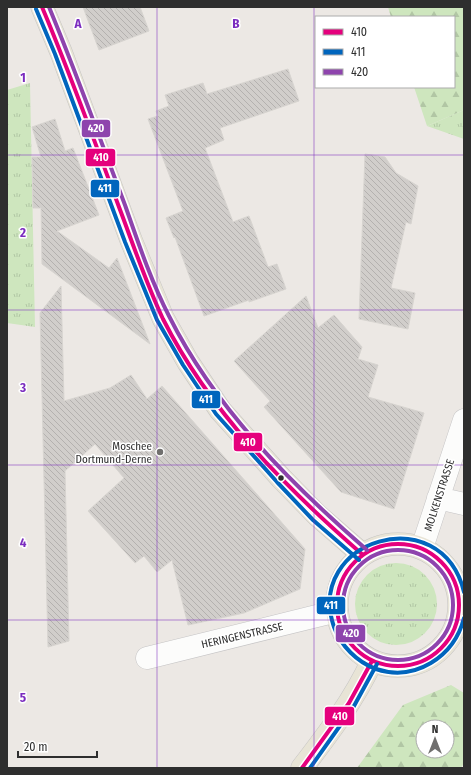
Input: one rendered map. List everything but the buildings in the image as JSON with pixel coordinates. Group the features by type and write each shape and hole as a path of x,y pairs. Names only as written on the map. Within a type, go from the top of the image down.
{"main road":[{"path":"42,7 61,52 163,318 188,362 220,410 281,478 317,515 363,555"},
{"path":"390,544 409,544 422,548 437,557 449,569 461,586 455,631 439,652 418,664 392,667 372,661 350,644 342,630 337,611 338,590 343,578 349,568 363,555 376,548 390,544"},
{"path":"302,768 328,735 352,700 372,661"}],"street":[{"name":"MOLKENSTRASSE","path":"422,548 464,420"},
{"path":"438,498 464,504"},
{"name":"HERINGENSTRASSE","path":"147,658 337,611"}],"green space":[{"path":"388,7 464,7 464,110 427,126 414,88 455,88 455,16 391,16"},
{"path":"30,83 35,327 7,323 7,90"},
{"path":"464,110 464,139 427,126"},
{"path":"396,563 412,566 425,575 434,588 437,604 434,620 425,633 412,642 396,645 380,642 367,633 358,620 355,604 358,588 367,575 380,566"},
{"path":"451,685 464,693 464,763 461,768 357,768 403,705"}],"transit line":[{"name":"410","path":"42,7 72,82 151,292 163,319 182,353 203,386 226,417 251,446 305,503 363,555"},
{"name":"420","path":"49,7 69,56 162,303 188,350 209,382 256,442 310,498 367,550"},
{"name":"411","path":"36,9 55,54 125,242 157,320 183,365 216,414 277,482 313,520 359,560"},
{"name":"411","path":"464,592 451,563 430,546 405,539 379,542 356,553 338,572 330,597 334,627 345,647 356,658 369,666 391,672 405,672 418,669 431,663 442,655 452,644 459,632 464,618"},
{"name":"410","path":"398,544 421,548 432,554 441,562 449,571 455,582 459,605 455,628 449,639 441,648 432,656 421,662 398,666 375,662 364,656 355,648 347,639 341,628 337,605 341,582 347,571 355,562 364,554 375,548 398,544"},
{"name":"420","path":"398,550 419,554 429,559 437,566 444,574 449,584 453,605 449,626 444,636 437,644 429,651 419,656 398,660 377,656 367,651 359,644 352,636 347,626 343,605 347,584 352,574 359,566 367,559 377,554 398,550"},
{"name":"410","path":"302,768 349,703 372,661"},
{"name":"411","path":"310,768 354,706 377,664"}],"place":[{"name":"Moschee Dortmund-Derne","path":"160,452"}]}
